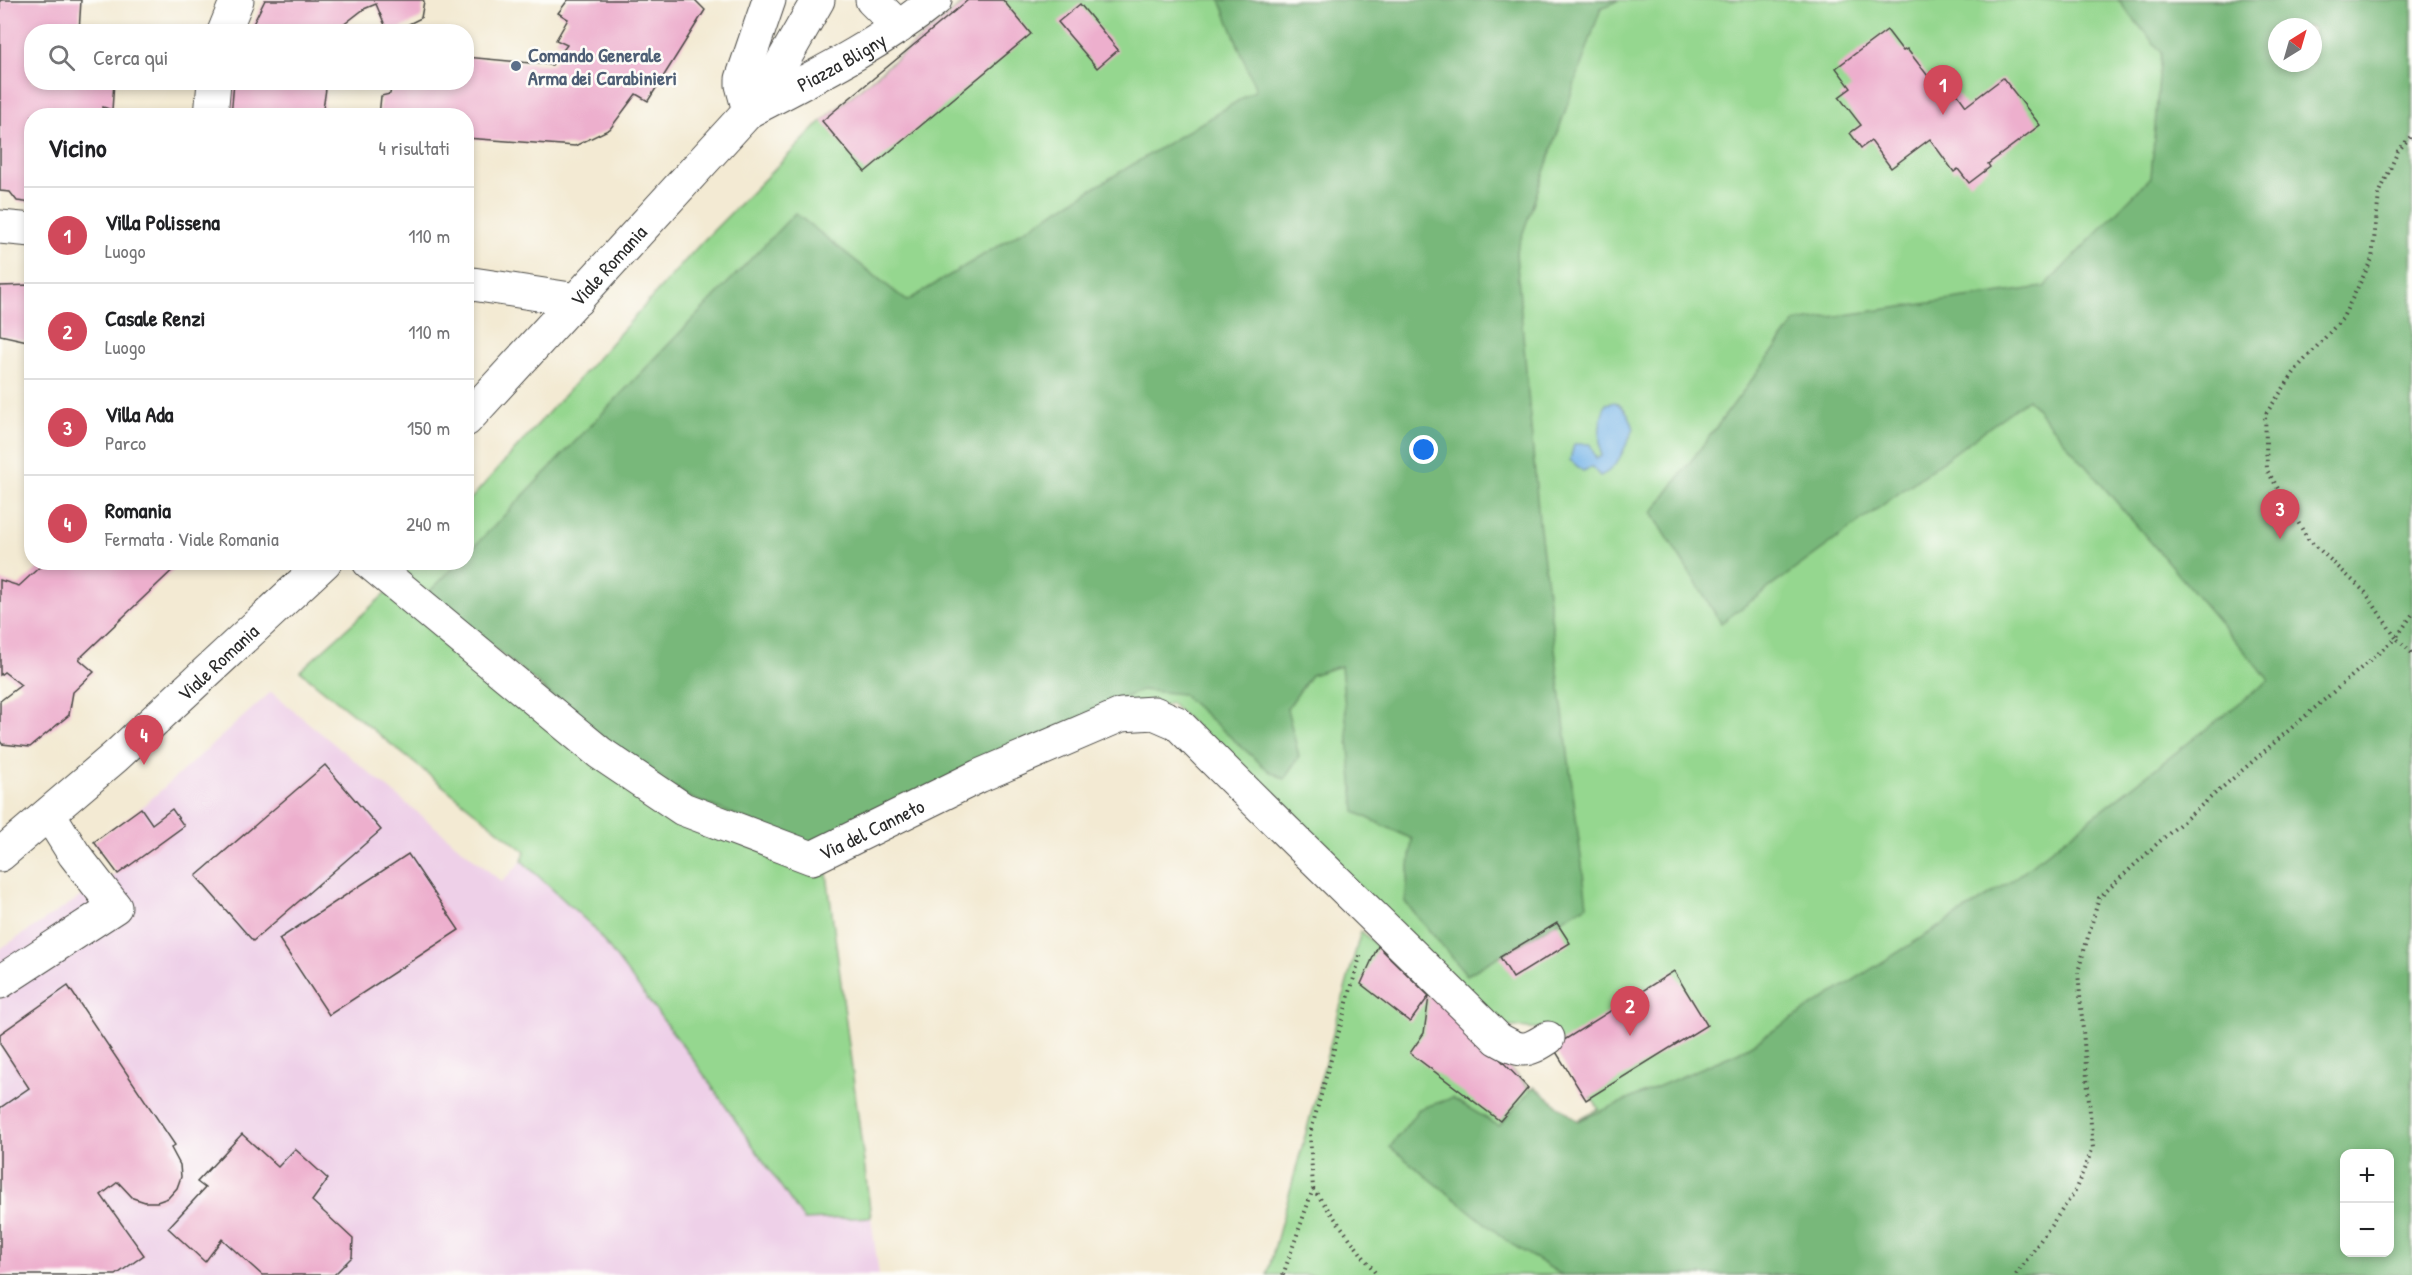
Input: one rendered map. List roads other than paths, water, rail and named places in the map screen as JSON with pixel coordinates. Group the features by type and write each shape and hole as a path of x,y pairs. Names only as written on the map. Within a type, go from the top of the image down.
{"street":[{"path":"227,24 237,0"},
{"path":"748,111 742,78 769,0"},
{"name":"Piazza Bligny","path":"748,111 779,68 818,0"},
{"name":"Piazza Bligny","path":"748,111 850,57 900,27 872,0"},
{"path":"900,27 934,0"},
{"path":"211,108 213,90"},
{"name":"Viale Romania","path":"474,411 748,111"},
{"path":"0,227 24,229"},
{"path":"474,284 577,300"},
{"name":"Viale Romania","path":"0,855 115,757 316,570"},
{"name":"Via del Canneto","path":"379,570 600,753 683,809 812,858 980,776 1110,719 1121,715 1154,713 1177,723 1313,860 1498,1039 1519,1051 1533,1048 1548,1038"},
{"path":"0,982 115,907 74,854 49,814"}],"water":[{"path":"1615,402 1628,413 1634,429 1621,456 1612,468 1600,476 1592,467 1583,471 1570,460 1574,444 1590,444 1596,459 1601,456 1600,423 1606,404"}],"place":[{"name":"Comando Generale Arma dei Carabinieri","path":"516,66"},
{"name":"Villa Polissena","path":"1943,115"},
{"name":"Villa Ada","path":"2280,539"},
{"name":"Romania","path":"144,765"},
{"name":"Casale Renzi","path":"1630,1036"}]}
